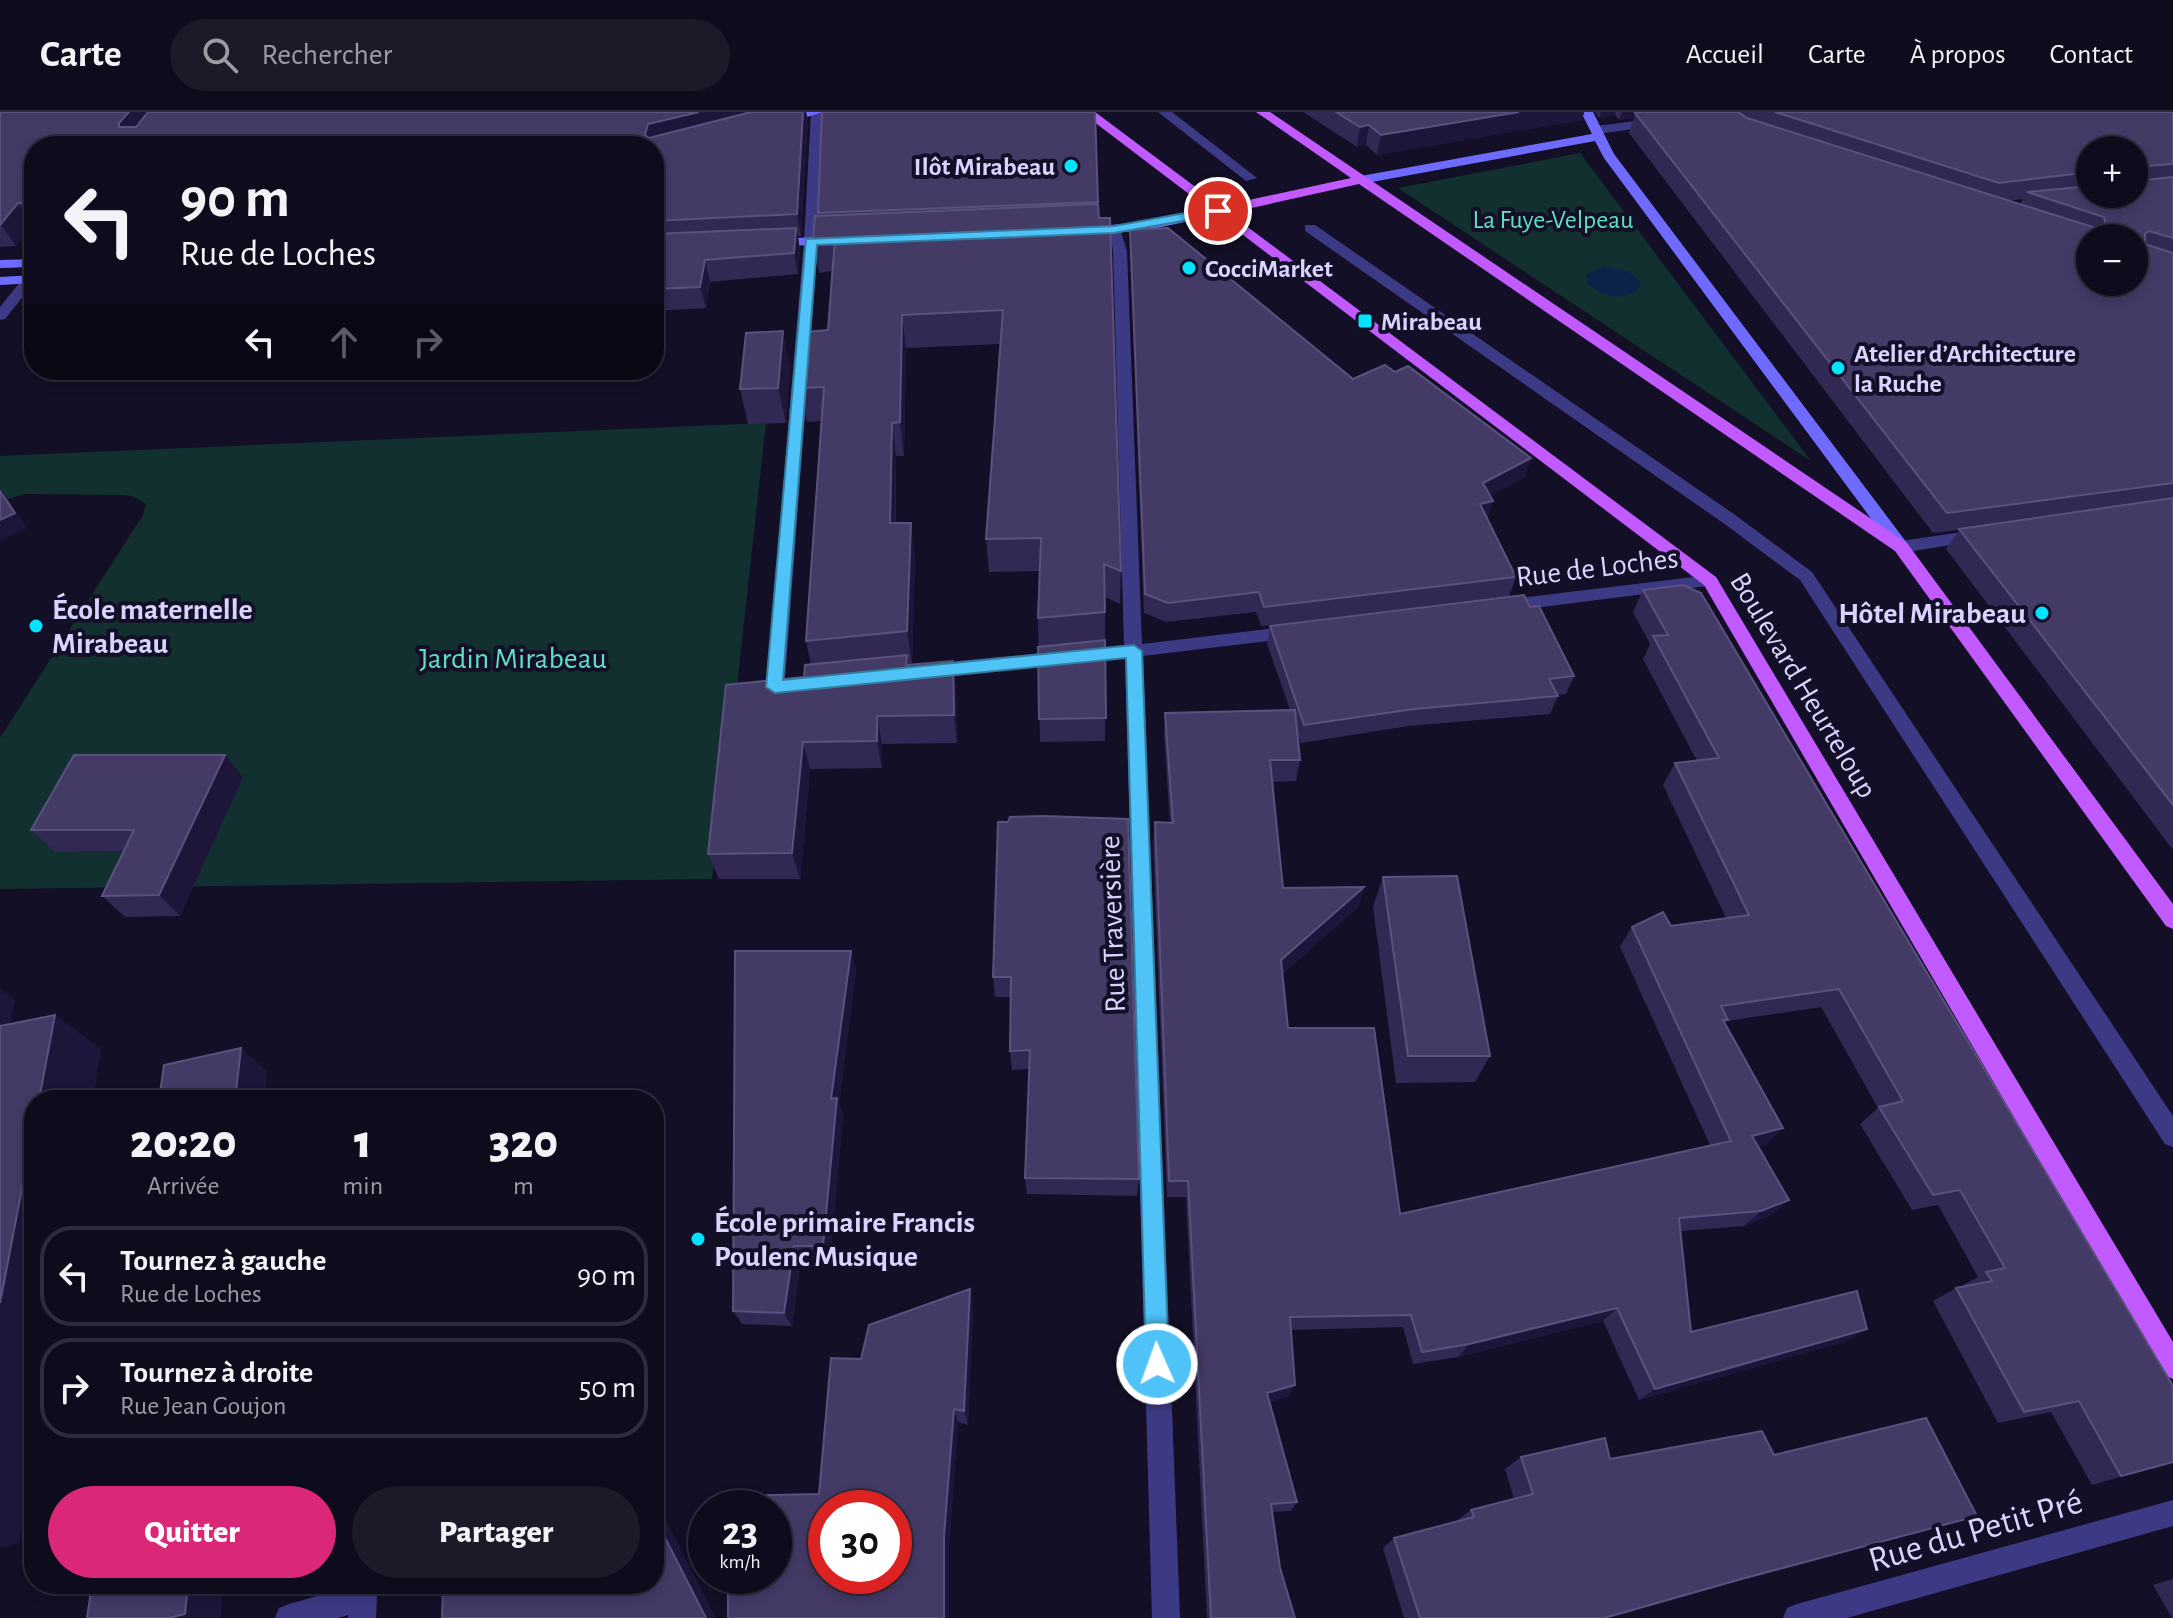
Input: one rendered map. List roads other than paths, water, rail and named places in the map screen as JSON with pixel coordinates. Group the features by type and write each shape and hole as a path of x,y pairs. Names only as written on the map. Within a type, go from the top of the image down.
{"main road":[{"name":"Boulevard Heurteloup","path":"1087,112 1710,581 2173,1366"},
{"path":"1262,112 1901,547 2173,920"},
{"path":"1218,211 1361,180"}],"street":[{"path":"772,123 817,112 811,241 775,687 821,682"},
{"path":"1164,112 1251,178"},
{"path":"1587,112 1608,155 1901,547 1994,534"},
{"path":"1361,180 1672,120"},
{"path":"1067,231 1114,229 1218,211"},
{"name":"Boulevard Heurteloup","path":"1310,228 1732,521 1806,576 2173,1136"},
{"name":"Rue Traversière","path":"1114,229 1120,251 1166,1618"},
{"path":"758,244 855,240"},
{"path":"0,264 24,263"},
{"path":"0,281 24,279"},
{"path":"0,316 24,288"},
{"name":"Rue de Loches","path":"1490,608 1710,581"},
{"path":"914,672 1134,651 1305,630"},
{"name":"Rue du Petit Pré","path":"1797,1618 2173,1513"},
{"path":"289,1618 363,1597 362,1618"}],"water":[{"path":"1604,266 1628,271 1640,281 1640,288 1628,295 1614,296 1588,284 1587,274"}],"place":[{"name":"Ilôt Mirabeau","path":"1071,166"},
{"name":"CocciMarket","path":"1189,268"},
{"name":"Mirabeau","path":"1365,321"},
{"name":"Atelier d’Architecture la Ruche","path":"1838,368"},
{"name":"Hôtel Mirabeau","path":"2042,613"},
{"name":"École maternelle Mirabeau","path":"36,626"},
{"name":"École primaire Francis Poulenc Musique","path":"698,1239"}],"park label":[{"name":"La Fuye-Velpeau","path":"1553,219"},
{"name":"Jardin Mirabeau","path":"513,658"}]}
